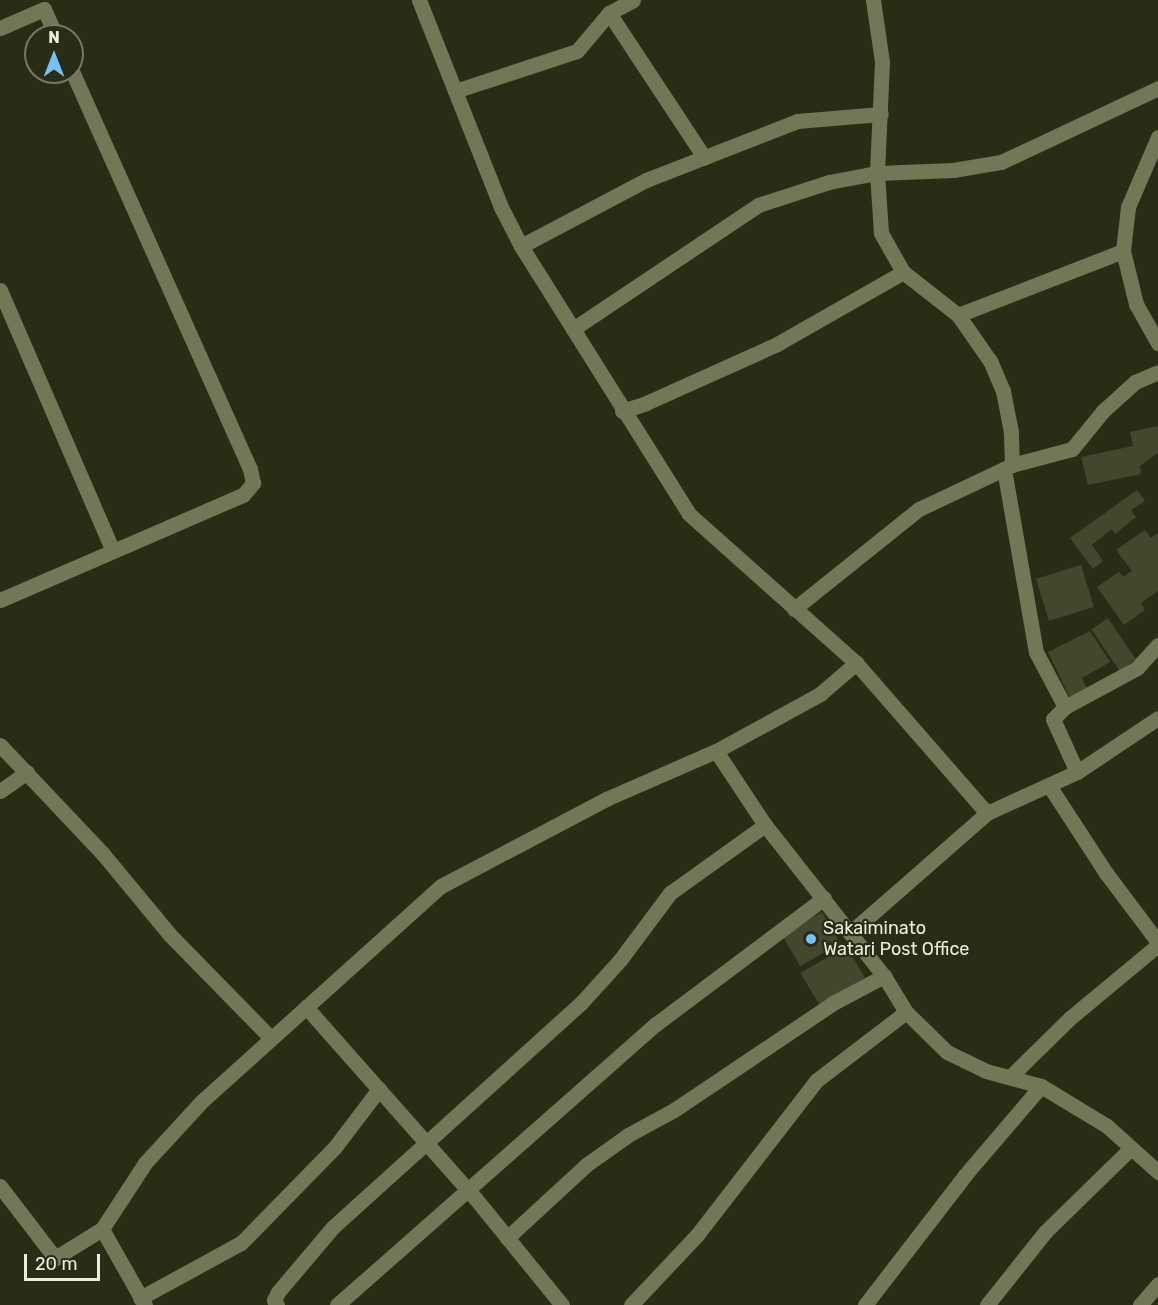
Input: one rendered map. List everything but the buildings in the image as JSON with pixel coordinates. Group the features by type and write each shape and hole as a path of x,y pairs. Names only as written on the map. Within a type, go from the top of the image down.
{"street":[{"path":"419,0 521,246 622,411 689,514 856,663 987,813"},
{"path":"455,90 577,51 609,13 633,0"},
{"path":"873,0 882,62 877,173 881,233 903,272 958,315 990,361 1003,391 1011,432 1008,467 1036,652 1065,708"},
{"path":"0,28 42,5 51,24"},
{"path":"609,13 704,157"},
{"path":"0,600 243,495 253,483 250,469 78,84"},
{"path":"573,328 758,205 829,182 877,173 953,170 1001,162 1158,88"},
{"path":"521,246 646,180 797,121 881,114"},
{"path":"1158,137 1128,207 1123,251 1136,304 1158,343"},
{"path":"958,315 1123,251"},
{"path":"622,411 646,403 777,344 903,272"},
{"path":"0,290 113,551"},
{"path":"794,609 919,509 1008,467 1072,449 1103,411 1136,382 1158,372"},
{"path":"1077,772 1053,719 1065,708 1137,668 1158,645"},
{"path":"0,1186 55,1258 102,1229 146,1163 202,1101 441,886 606,799 716,751 820,694 856,663"},
{"path":"851,932 987,813 1050,787 1077,772 1158,718"},
{"path":"0,745 103,854 170,935 271,1038"},
{"path":"716,751 765,825 851,932 884,976 906,1012 947,1052 986,1071 1012,1075 1041,1086 1107,1126 1158,1172"},
{"path":"0,791 27,772"},
{"path":"1012,1075 1070,1018 1156,949 1050,787"},
{"path":"278,1305 274,1300 278,1292 333,1227 582,1003 620,960 669,893 765,825"},
{"path":"337,1305 468,1190 568,1097 656,1024 824,898"},
{"path":"507,1238 586,1166 628,1135 674,1110 832,1003 884,976"},
{"path":"306,1006 468,1190 562,1305"},
{"path":"631,1305 697,1235 817,1080 906,1012"},
{"path":"865,1305 965,1175 1041,1086"},
{"path":"102,1229 142,1302 241,1243 335,1147 379,1089"},
{"path":"987,1305 1045,1232 1131,1148"},
{"path":"1140,1305 1158,1284"}],"place":[{"name":"Sakaiminato Watari Post Office","path":"811,939"}]}
